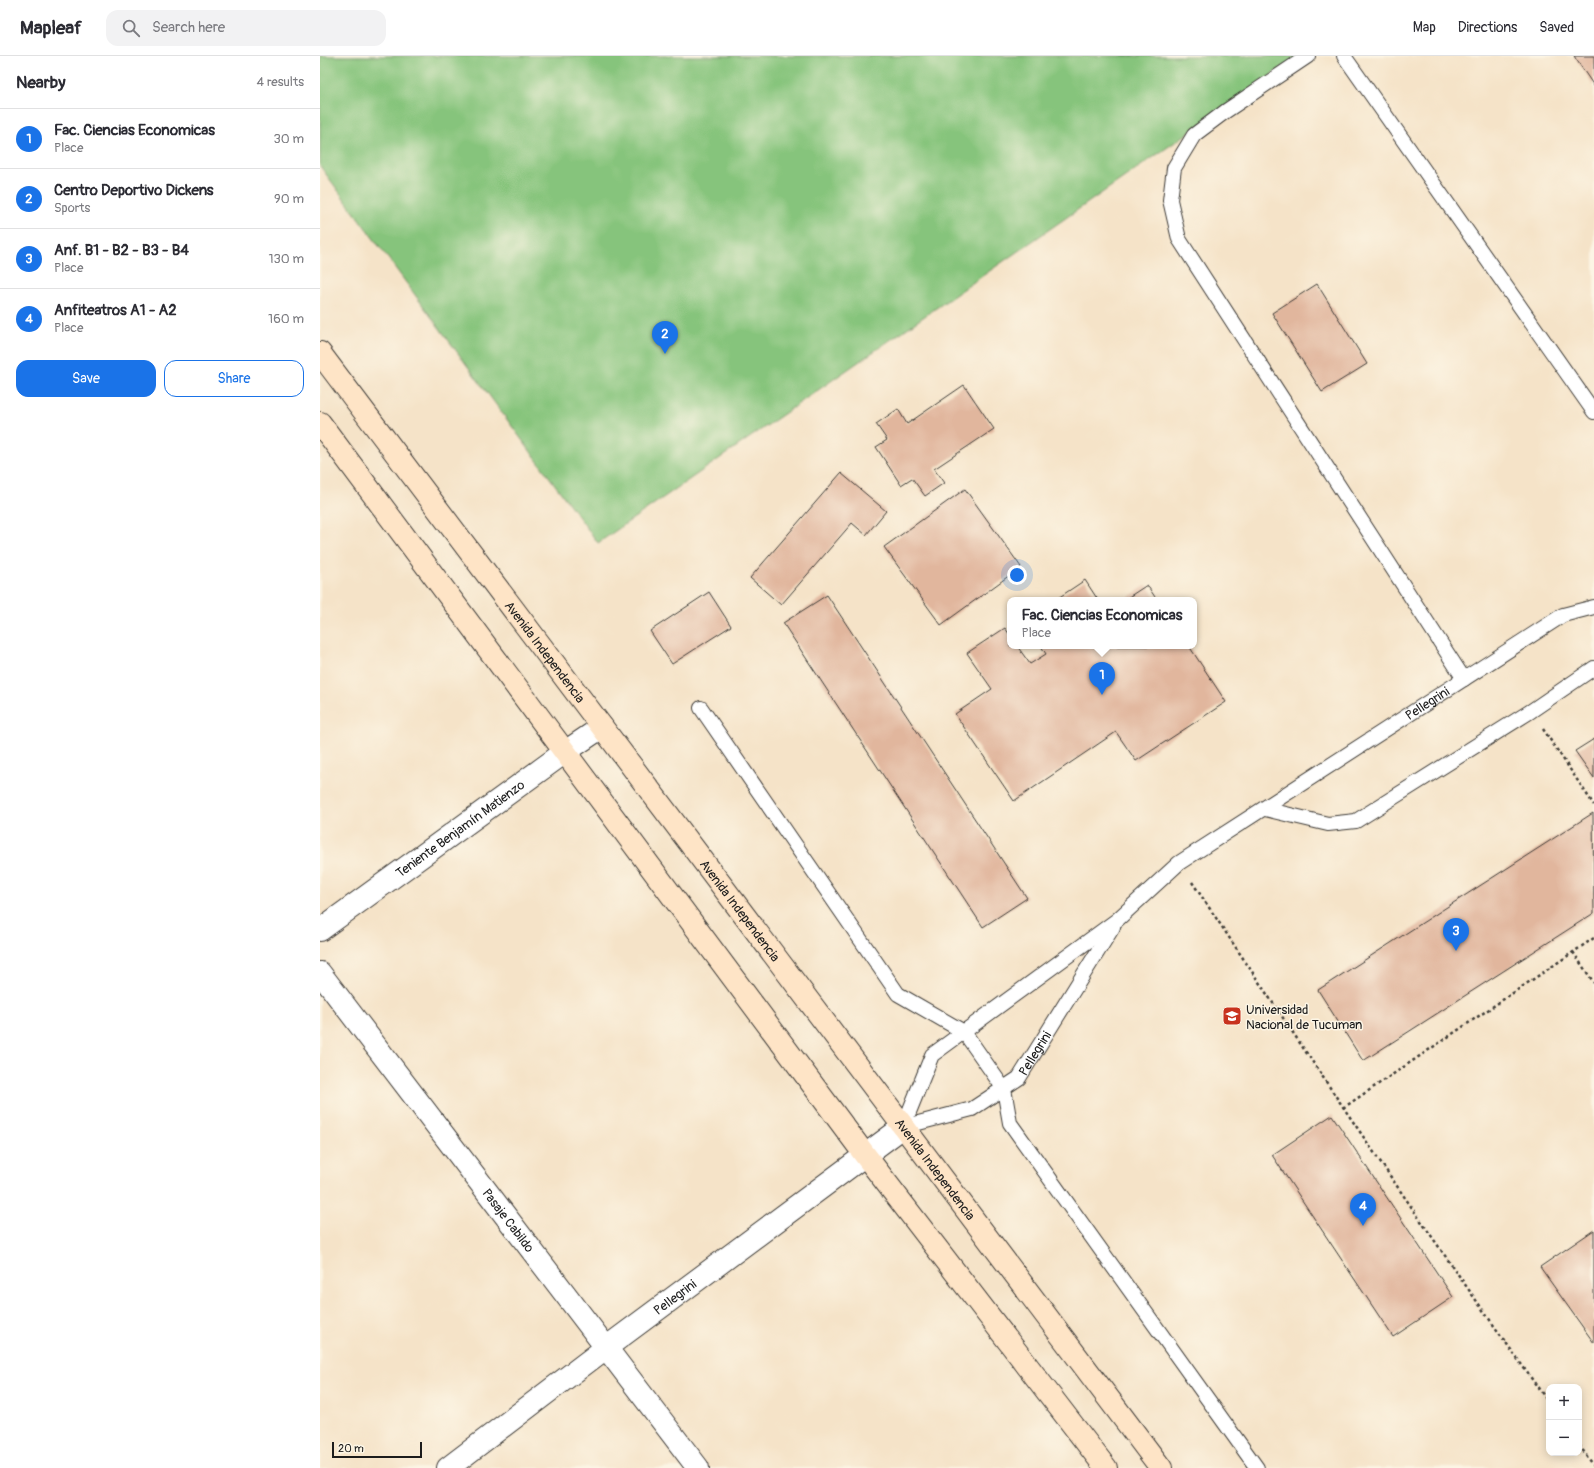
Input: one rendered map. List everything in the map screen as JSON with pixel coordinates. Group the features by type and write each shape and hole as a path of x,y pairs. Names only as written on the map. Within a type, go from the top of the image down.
{"main road":[{"name":"Avenida Independencia","path":"320,353 1161,1468"},
{"path":"320,423 865,1155 1106,1468"}],"street":[{"name":"Teniente Benjamín Matienzo","path":"320,930 565,752 602,728"},
{"name":"Pasaje Cabildo","path":"320,973 698,1468"},
{"name":"Pellegrini","path":"448,1468 606,1347 903,1127"}],"lane":[{"path":"1308,56 1226,111 1194,135 1174,168 1170,200 1179,239 1464,679"},
{"path":"1344,56 1594,412"},
{"name":"Pellegrini","path":"903,1127 932,1055 1117,920 1179,863 1265,809 1318,772 1563,615 1594,607"},
{"path":"1265,809 1328,824 1356,821 1531,711 1594,668"},
{"path":"701,708 898,994 964,1032 1004,1088 1010,1123 1256,1468"},
{"name":"Pellegrini","path":"903,1127 972,1109 1019,1078 1117,920"}],"path":[{"path":"1531,711 1594,805"},
{"path":"1179,863 1343,1108 1464,1284 1546,1399"},
{"path":"1343,1108 1594,938"},
{"path":"1573,952 1594,983"},
{"path":"1582,1449 1594,1466"}],"green space":[{"path":"320,56 1299,56 598,543 320,166"}],"building":[{"path":"1574,56 1594,56 1594,86"},
{"path":"1317,284 1367,364 1322,392 1272,313"},
{"path":"964,385 994,429 934,469 944,483 925,496 912,478 901,485 876,447 887,440 876,424 898,409 907,424"},
{"path":"841,473 886,511 866,535 852,523 781,605 750,578"},
{"path":"965,489 1021,567 941,625 884,547"},
{"path":"1085,580 1096,597 1060,597"},
{"path":"1147,585 1155,597 1129,597"},
{"path":"709,592 731,626 672,664 650,631"},
{"path":"827,595 1027,898 983,927 783,623"},
{"path":"1005,628 1007,631 1007,649 1019,649 1030,664 1046,654 1043,649 1191,649 1226,702 1136,761 1116,732 1014,801 955,714 992,689 967,653"},
{"path":"1594,739 1594,778 1575,751"},
{"path":"1593,813 1594,913 1363,1061 1318,990"},
{"path":"1332,1115 1453,1297 1393,1337 1272,1155"},
{"path":"1594,1230 1594,1343 1540,1267"}],"place":[{"name":"Centro Deportivo Dickens","path":"665,354"},
{"name":"Fac. Ciencias Economicas","path":"1102,695"},
{"name":"Anf. B1 - B2 - B3 - B4","path":"1456,951"},
{"name":"Universidad Nacional de Tucuman","path":"1232,1016"},
{"name":"Anfiteatros A1 - A2","path":"1363,1226"}]}
